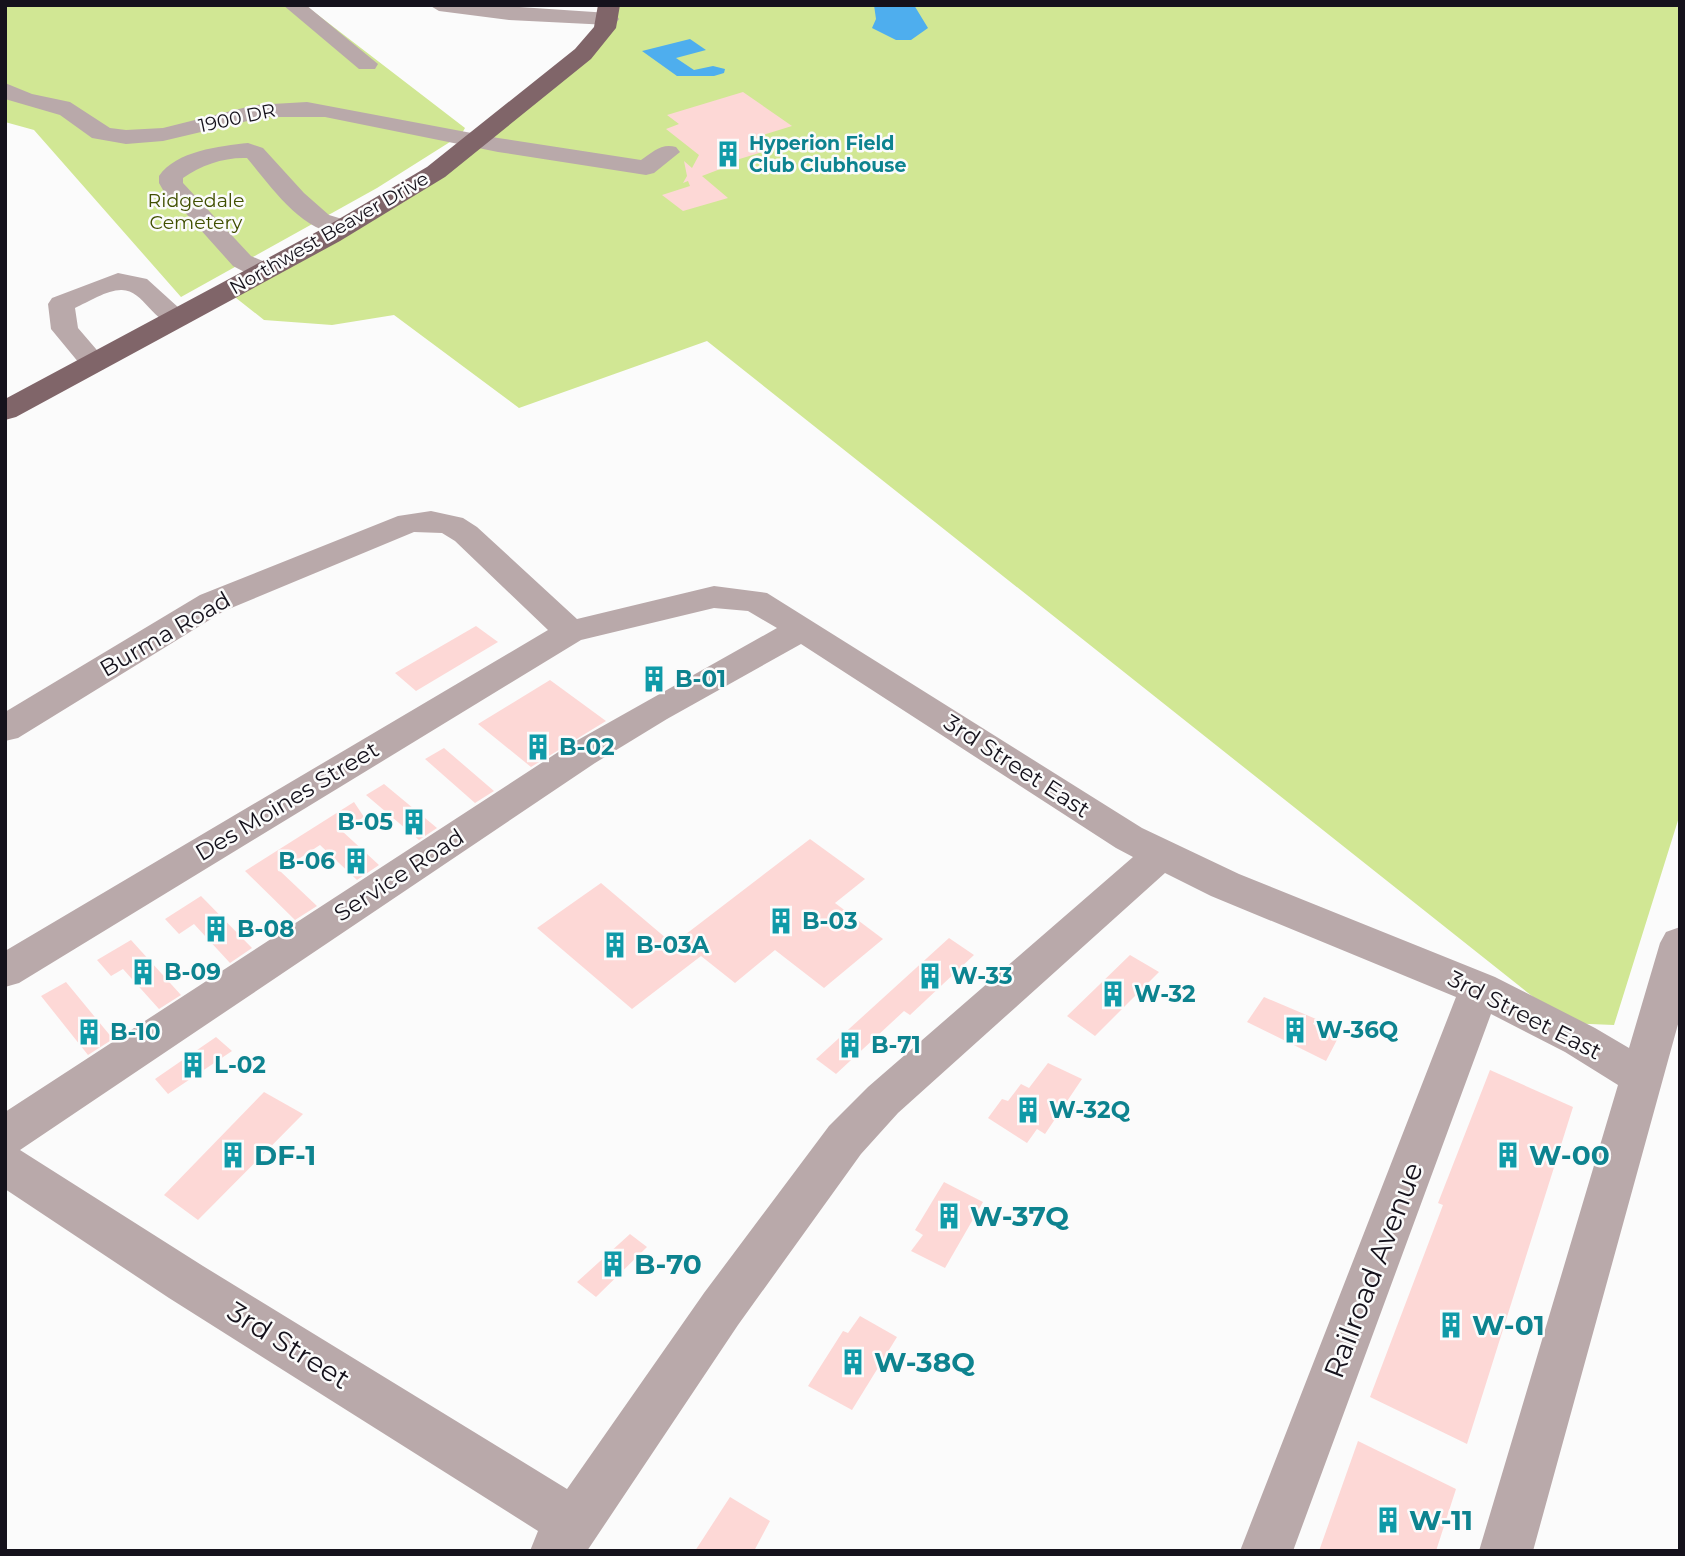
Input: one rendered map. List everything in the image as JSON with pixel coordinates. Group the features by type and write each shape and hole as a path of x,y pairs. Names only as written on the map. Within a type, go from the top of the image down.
{"main road":[{"name":"Northwest Beaver Drive","path":"5,411 343,227 427,178 478,141 583,54 600,37 609,12"}],"street":[{"path":"293,5 367,64"},
{"path":"439,5 509,13 609,12"},
{"name":"1900 DR","path":"5,90 27,100 63,108 75,114 89,129 122,137 172,133 252,112 301,107 478,141 646,168 668,152"},
{"path":"263,271 242,261 230,250 191,204 176,192 171,176 197,162 248,150 255,153 295,198 320,220 343,227"},
{"path":"94,363 65,329 61,304 118,281 138,285 177,318"},
{"name":"Burma Road","path":"5,729 212,603 392,528 411,523 432,521 452,525 466,534 570,632"},
{"name":"3rd Street East","path":"570,632 714,597 755,601 1129,838 1225,885 1480,989 1580,1040 1642,1078"},
{"name":"Service Road","path":"5,1136 582,754 655,710 802,629"},
{"name":"Des Moines Street","path":"5,971 570,632"},
{"path":"565,1537 721,1309 845,1140 883,1100 1161,854"},
{"path":"1506,1551 1680,943"},
{"name":"Railroad Avenue","path":"1266,1551 1480,989"},
{"name":"3rd Street","path":"5,1164 186,1282 565,1537"}],"green space":[{"name":"Ridgedale Cemetery","path":"5,5 305,5 465,128 461,135 377,188 181,297 34,130 5,122"},
{"path":"615,5 1680,5 1680,814 1614,1025 1566,1023 707,341 519,408 394,315 332,325 264,320 231,294 393,205 554,83"}],"water":[{"path":"874,5 914,5 928,28 911,40 896,40 872,28 876,19"},
{"path":"690,39 706,50 676,58 694,70 713,66 725,69 724,73 714,76 677,76 642,51"}],"building":[{"name":"Hyperion Field Club Clubhouse","path":"743,92 792,126 756,137 772,149 720,165 723,168 702,176 728,198 683,211 662,195 690,186 688,181 683,183 687,176 684,161 692,168 699,155 666,129 679,124 667,115"},
{"path":"476,626 498,642 416,691 395,673"},
{"name":"B-02","path":"550,680 606,721 531,767 478,724"},
{"path":"444,748 494,791 475,803 425,759"},
{"name":"B-05","path":"384,784 437,828 419,840 366,795"},
{"path":"354,802 364,817 342,831 379,865 357,880 320,845 280,871 317,906 295,920 245,871"},
{"name":"B-03","path":"810,839 865,879 835,903 883,939 824,988 775,950 735,983 701,956 632,1009 537,928 601,883 673,944"},
{"name":"B-08","path":"201,896 252,948 230,963 194,924 179,934 165,919"},
{"path":"949,938 974,955 910,1015 904,1011 836,1074 816,1059"},
{"name":"B-09","path":"131,940 181,995 159,1009 123,969 111,976 97,960"},
{"name":"W-32","path":"1130,955 1159,972 1095,1036 1067,1016"},
{"name":"B-10","path":"66,982 113,1039 88,1055 41,996"},
{"name":"W-36Q","path":"1264,997 1316,1019 1313,1024 1339,1036 1326,1061 1247,1022"},
{"name":"L-02","path":"216,1037 232,1051 168,1094 155,1079"},
{"name":"W-32Q","path":"1048,1063 1082,1079 1045,1134 1037,1129 1027,1143 988,1118 1002,1099 1008,1101 1021,1084 1029,1088"},
{"path":"1490,1070 1573,1107 1467,1444 1370,1397 1443,1205 1438,1203"},
{"name":"DF-1","path":"264,1092 303,1114 198,1220 164,1195"},
{"name":"W-37Q","path":"944,1182 983,1202 945,1268 911,1251 923,1235 915,1230"},
{"name":"B-70","path":"630,1234 647,1247 596,1297 577,1282"},
{"name":"W-38Q","path":"860,1316 897,1337 852,1410 808,1386 843,1331 848,1333"},
{"name":"W-11","path":"1358,1441 1456,1489 1436,1551 1319,1551"},
{"path":"730,1497 770,1521 754,1551 695,1551"}],"place":[{"name":"Hyperion Field Club Clubhouse","path":"728,154"},
{"name":"B-01","path":"654,679"},
{"name":"B-02","path":"538,747"},
{"name":"B-05","path":"414,822"},
{"name":"B-06","path":"356,861"},
{"name":"B-03","path":"781,921"},
{"name":"B-08","path":"216,929"},
{"name":"B-03A","path":"615,945"},
{"name":"B-09","path":"143,972"},
{"name":"W-33","path":"930,976"},
{"name":"W-32","path":"1113,994"},
{"name":"W-36Q","path":"1295,1030"},
{"name":"B-10","path":"89,1032"},
{"name":"B-71","path":"850,1045"},
{"name":"L-02","path":"193,1065"},
{"name":"W-32Q","path":"1028,1110"},
{"name":"DF-1","path":"233,1155"},
{"name":"W-00","path":"1508,1155"},
{"name":"W-37Q","path":"949,1216"},
{"name":"B-70","path":"613,1264"},
{"name":"W-01","path":"1451,1325"},
{"name":"W-38Q","path":"853,1362"},
{"name":"W-11","path":"1388,1520"}]}
